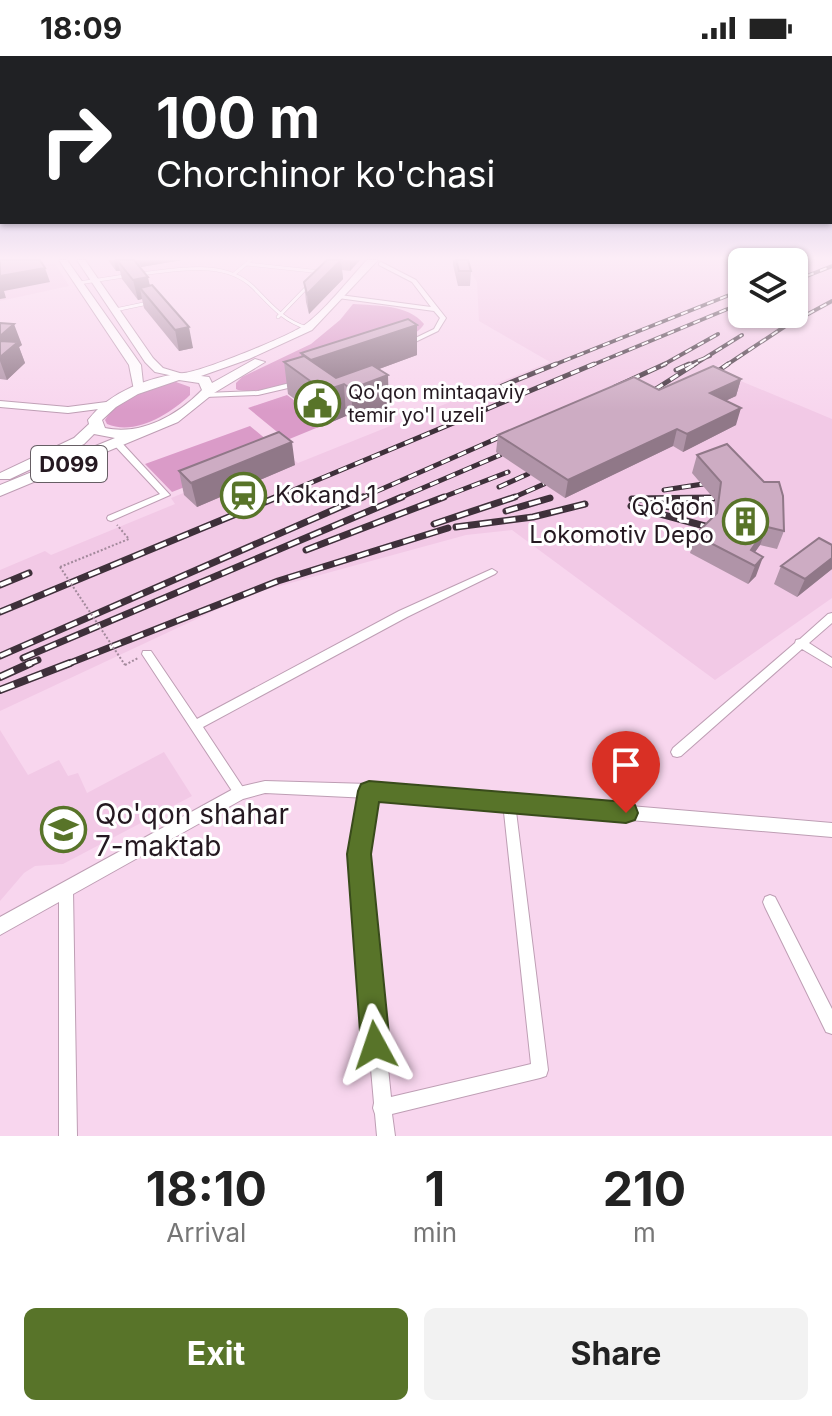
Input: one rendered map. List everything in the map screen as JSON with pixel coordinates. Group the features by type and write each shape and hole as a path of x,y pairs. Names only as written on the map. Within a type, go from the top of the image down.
{"highway":[{"name":"D099","path":"0,479 79,441 114,404 135,392 258,351 308,328 330,310"},
{"name":"D099","path":"0,491 119,445 177,415 207,392 322,330 337,310"},
{"path":"183,376 204,380 207,392"},
{"name":"D099","path":"96,423 99,431 107,434 137,434"}],"main road":[{"path":"97,310 135,365 135,392"},
{"path":"114,310 159,370 183,376"},
{"path":"0,404 68,410 114,404"},
{"path":"68,410 96,423"}],"street":[{"path":"404,345 429,335 442,324 443,318 437,310"},
{"path":"207,392 258,393 315,377"},
{"path":"111,518 166,495 119,445"},
{"path":"195,726 403,614 492,572"},
{"path":"677,752 832,617"},
{"path":"800,643 832,663"},
{"path":"147,654 240,793"},
{"path":"0,926 240,793 265,787 369,791 832,830"},
{"path":"369,791 359,854 386,1136"},
{"path":"381,1108 540,1070 509,803"},
{"path":"66,890 68,1136"},
{"path":"770,902 832,1026"}],"lane":[{"path":"272,310 278,317 308,328"},
{"path":"278,317 284,310"}],"path":[{"path":"111,518 129,539 60,567 125,665 147,654"}],"shaded area":[{"path":"348,310 404,310 424,324 414,334 366,359 274,388 236,389 236,383 242,377 311,344"},
{"path":"478,310 728,310 728,328 788,328 712,369 832,419 832,598 715,680 512,530 466,535 250,594 0,711 0,570 45,551 51,555 175,504 171,498 283,453 298,463 550,362 479,321"},
{"path":"808,310 820,310 808,317"},
{"path":"176,382 190,387 190,395 162,416 129,427 107,424 105,420 127,400 157,386"},
{"path":"287,395 326,424 287,440 248,408"},
{"path":"250,426 279,450 172,492 145,464"},
{"name":"Qo'qon shahar 7-maktab","path":"0,730 28,775 59,760 68,776 78,773 87,793 164,752 192,796 63,864 35,866 24,873 0,901"}],"building":[{"path":"159,310 174,310 189,327 175,330"},
{"path":"408,319 417,325 311,360 301,353"},
{"path":"0,323 14,324 0,336"},
{"path":"0,341 18,342 0,357"},
{"path":"304,356 336,378 372,365 388,375 351,389 344,384 324,391 284,362"},
{"path":"713,366 741,379 710,393 741,408 687,434 677,429 568,480 498,435 634,377 659,390"},
{"path":"279,432 292,442 191,483 179,471"},
{"name":"Qo'qon Lokomotiv Depo","path":"727,444 764,482 779,482 783,496 784,531 767,527 751,550 763,557 755,566 695,535 717,513 721,482 697,455"},
{"path":"819,538 832,545 832,558 805,579 781,566"}],"railway":[{"path":"555,364 691,310"},
{"path":"590,366 724,310"},
{"path":"728,364 815,310"},
{"path":"663,365 718,334"},
{"path":"705,358 742,335"},
{"path":"705,358 710,356"},
{"path":"685,366 705,358"},
{"path":"692,366 705,358"},
{"path":"502,386 555,364"},
{"path":"551,366 555,364"},
{"path":"272,499 594,364"},
{"path":"676,370 689,364"},
{"path":"640,399 695,364"},
{"path":"708,378 728,364"},
{"path":"615,387 663,365"},
{"path":"359,499 516,430"},
{"path":"397,499 500,455"},
{"path":"438,499 508,472"},
{"path":"499,487 528,474"},
{"path":"513,498 544,484"},
{"path":"664,490 703,484"},
{"path":"0,612 277,497"},
{"path":"0,656 363,497"},
{"path":"23,658 402,497"},
{"path":"306,550 444,497"},
{"path":"434,524 513,498"},
{"path":"506,511 550,498"},
{"path":"632,499 714,498 645,499"},
{"path":"456,527 533,517 585,504"},
{"path":"631,506 712,528"},
{"path":"663,506 715,512"},
{"path":"65,665 278,581 448,528"},
{"path":"0,585 29,573"},
{"path":"26,665 38,660"},
{"path":"0,677 31,663"},
{"path":"0,690 70,663"}],"place":[{"name":"Qo'qon mintaqaviy temir yo'l uzeli","path":"317,404"},
{"name":"Kokand 1","path":"244,495"},
{"name":"Qo'qon Lokomotiv Depo","path":"745,521"},
{"name":"Qo'qon shahar 7-maktab","path":"64,830"}],"route":[{"path":"375,1045 359,854 369,791 626,813"}]}
